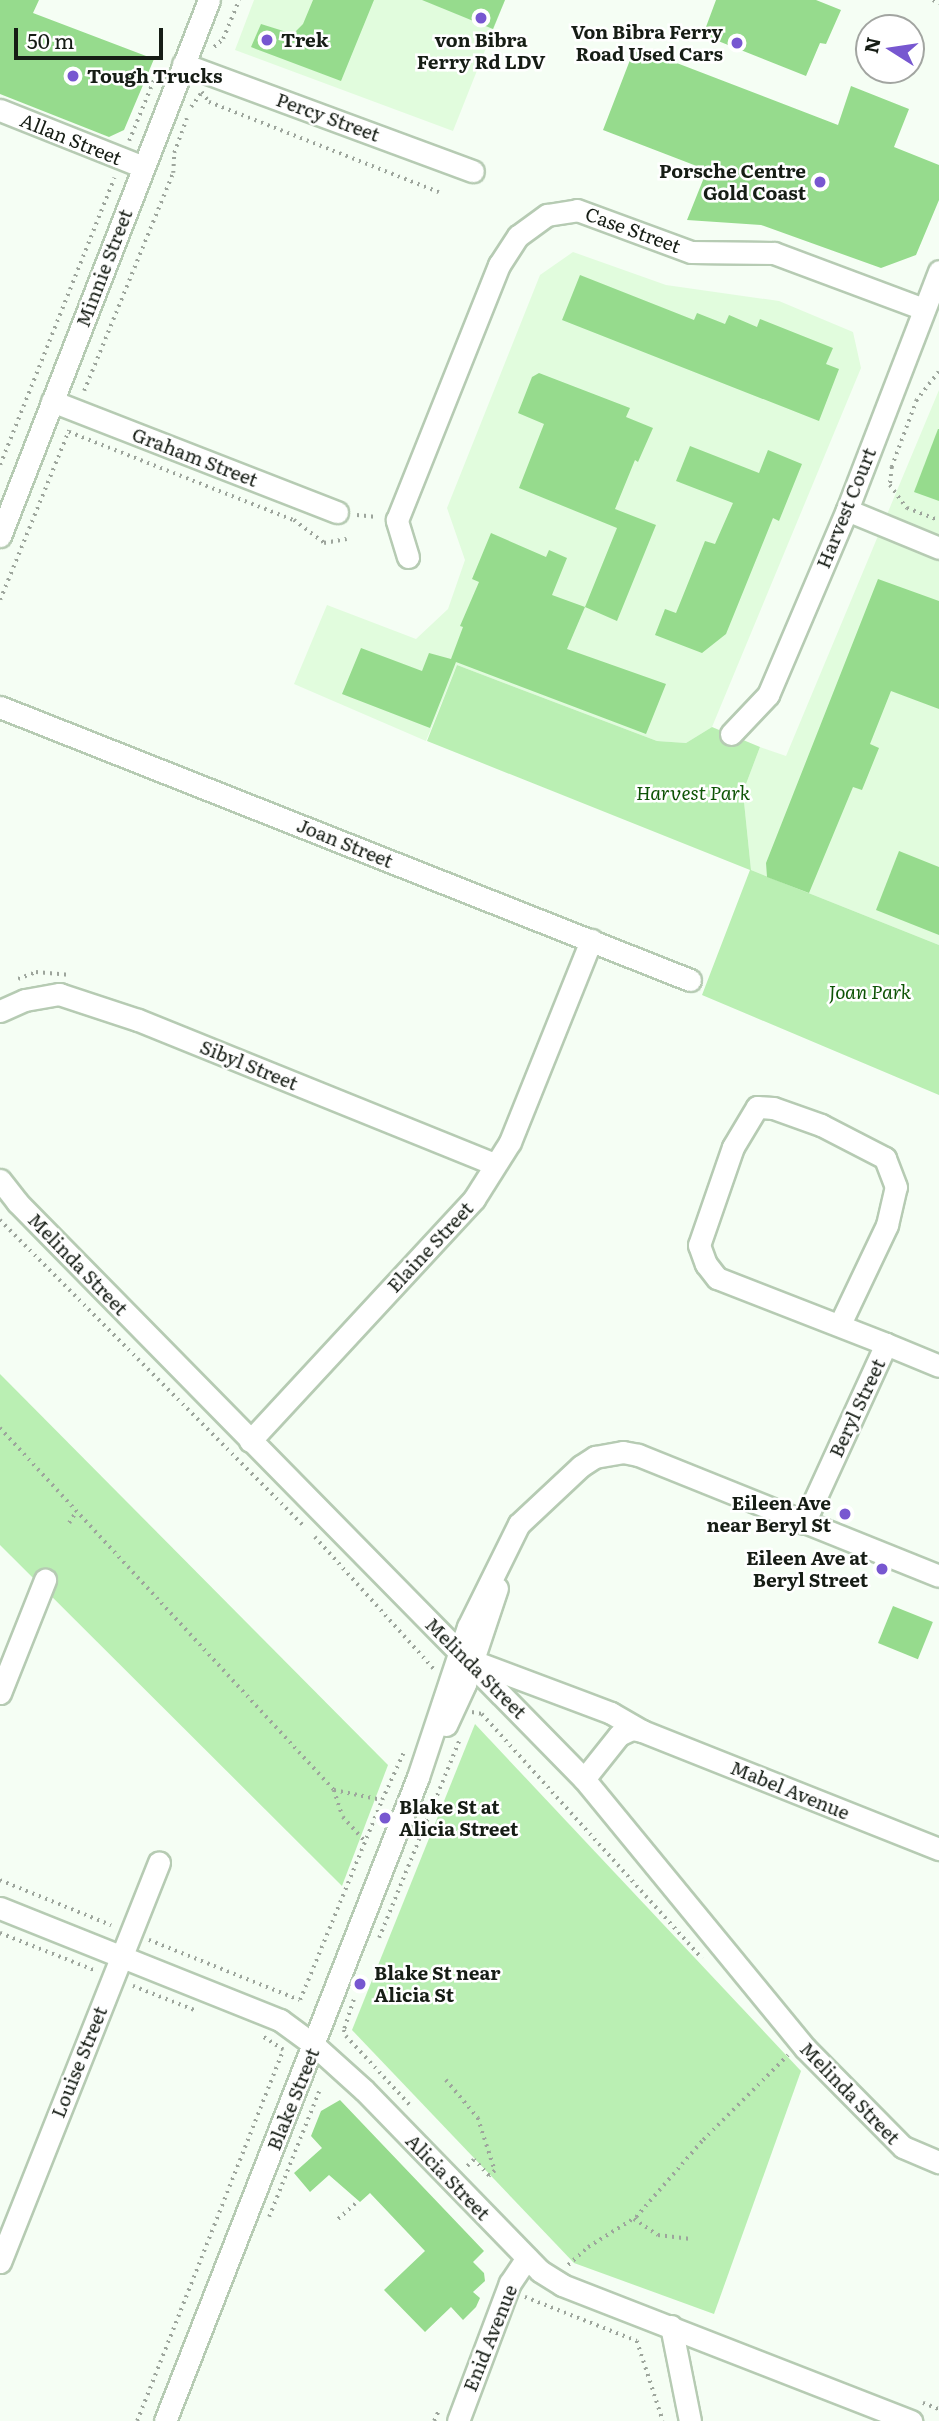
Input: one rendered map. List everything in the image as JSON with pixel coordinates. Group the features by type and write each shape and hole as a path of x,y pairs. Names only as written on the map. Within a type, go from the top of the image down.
{"street":[{"name":"Minnie Street","path":"0,536 209,0"},
{"name":"Percy Street","path":"183,64 473,171"},
{"name":"Allan Street","path":"0,110 143,167"},
{"name":"Case Street","path":"397,520 499,265 518,236 547,215 578,210 691,252 774,253 924,309"},
{"name":"Harvest Court","path":"731,734 768,695 847,510 939,271"},
{"name":"Graham Street","path":"52,401 337,512"},
{"path":"847,510 939,548"},
{"path":"397,520 408,557"},
{"name":"Joan Street","path":"0,707 690,980"},
{"name":"Elaine Street","path":"250,1441 474,1199 510,1142 591,940"},
{"name":"Sibyl Street","path":"0,1010 25,1000 59,993 138,1020 495,1164"},
{"path":"840,1324 887,1225 896,1187 885,1158 821,1125 773,1108 757,1107 733,1147 699,1245 706,1264 717,1278 886,1344"},
{"name":"Melinda Street","path":"0,1180 17,1202 250,1441 584,1779 805,2048 903,2147 939,2162"},
{"name":"Beryl Street","path":"804,1523 886,1344 939,1366"},
{"name":"Blake Street","path":"165,2421 418,1777 456,1705 468,1659 477,1606 519,1524 581,1466 595,1457 623,1452 638,1455 939,1576"},
{"path":"0,1693 45,1580"},
{"name":"Mabel Avenue","path":"468,1659 611,1713 642,1731 939,1849"},
{"path":"584,1779 619,1735 632,1730 642,1731"},
{"name":"Louise Street","path":"0,2262 159,1863"},
{"name":"Alicia Street","path":"0,1908 280,2020 314,2045 364,2090 540,2271 562,2285 911,2421"},
{"name":"Enid Avenue","path":"458,2421 510,2283 527,2258"},
{"path":"671,2326 675,2359 690,2421"}],"path":[{"path":"214,47 223,39 239,0"},
{"path":"933,0 939,3"},
{"path":"84,391 173,173 174,153 193,103 202,92 209,102 439,192"},
{"path":"0,465 117,172"},
{"path":"939,372 917,400 892,467 890,485 907,508 939,520"},
{"path":"0,600 69,432 69,423"},
{"path":"69,432 294,520 324,543 347,539"},
{"path":"337,512 397,520"},
{"path":"11,982 36,972 66,973 79,977"},
{"path":"0,1220 315,1537 427,1660 434,1669 434,1680"},
{"path":"0,1428 334,1790 343,1818 364,1840"},
{"path":"69,1523 76,1513"},
{"path":"470,1712 482,1714 705,1961"},
{"path":"373,1948 461,1737"},
{"path":"147,1939 300,2000 395,1767 408,1746"},
{"path":"334,1790 382,1800"},
{"path":"0,1880 111,1925"},
{"path":"0,1933 94,1970"},
{"path":"131,1985 203,2013"},
{"path":"354,1998 344,2030 346,2036 412,2108"},
{"path":"137,2421 283,2050 251,2032"},
{"path":"568,2265 587,2247 634,2218 703,2140 789,2054 797,2063"},
{"path":"446,2080 478,2118 495,2171 489,2176 474,2160 467,2166"},
{"path":"458,2157 476,2176"},
{"path":"338,2219 358,2200"},
{"path":"634,2218 658,2235 689,2239"},
{"path":"558,2260 581,2270"},
{"path":"522,2296 637,2341 663,2421"},
{"path":"914,2399 939,2409"}],"shaded area":[{"path":"254,0 505,0 453,131 235,50"},
{"path":"573,252 666,285 779,301 853,332 861,368 712,727 686,743 657,741 457,665 426,741 294,684 327,605 416,639 448,609 465,560 447,508 540,275"},
{"path":"939,390 939,945 751,870 743,792 760,747 786,756"}],"green space":[{"path":"457,665 657,741 686,743 712,727 760,747 743,792 751,870 939,945 939,1095 702,995 750,870 427,741"},
{"path":"0,1374 388,1765 342,1886 0,1545"},
{"path":"475,1724 801,2071 714,2314 574,2263 352,2030"}],"building":[{"name":"Tough Trucks","path":"0,0 39,0 33,13 154,59 124,130 109,137 0,94"},
{"path":"313,0 374,0 341,81 251,47 261,24 293,34 303,24"},
{"name":"von Bibra Ferry Rd LDV","path":"422,0 505,0 493,29"},
{"path":"716,0 816,0 841,10 826,44 820,43 806,76 703,35"},
{"name":"Porsche Centre Gold Coast","path":"635,47 838,125 851,86 909,109 894,147 939,165 939,200 916,255 881,268 761,225 687,220 707,170 603,130"},
{"path":"580,275 694,320 697,313 725,324 729,315 757,327 760,319 833,348 826,364 839,369 819,421 562,320"},
{"path":"539,373 630,408 626,417 653,428 638,462 635,460 615,509 656,525 617,621 585,607 617,528 519,488 544,424 518,413 532,377"},
{"path":"939,429 939,501 914,492"},
{"path":"690,446 759,473 768,450 802,464 779,521 773,518 726,634 702,653 655,635 665,609 676,613 705,541 715,544 733,503 676,481"},
{"path":"491,533 546,557 549,550 567,558 552,595 585,607 567,649 666,684 646,734 456,662 430,728 342,694 361,648 422,671 429,653 451,659 463,627 460,626 479,582 472,579"},
{"path":"878,579 939,601 939,709 891,691 870,744 879,748 862,790 853,787 809,893 767,877 766,863"},
{"path":"899,851 939,867 939,935 876,910"},
{"path":"893,1606 933,1622 918,1659 878,1643"},
{"path":"340,2100 484,2251 473,2262 484,2273 485,2281 473,2292 480,2298 476,2307 463,2320 451,2307 425,2332 384,2290 425,2251 370,2193 360,2202 329,2175 310,2192 294,2173 322,2148 311,2136 321,2111"}],"place":[{"name":"von Bibra Ferry Rd LDV","path":"481,18"},
{"name":"Trek","path":"267,40"},
{"name":"Von Bibra Ferry Road Used Cars","path":"737,43"},
{"name":"Tough Trucks","path":"73,76"},
{"name":"Porsche Centre Gold Coast","path":"820,182"},
{"name":"Eileen Ave near Beryl St","path":"845,1514"},
{"name":"Eileen Ave at Beryl Street","path":"882,1569"},
{"name":"Blake St at Alicia Street","path":"385,1818"},
{"name":"Blake St near Alicia St","path":"360,1984"}],"park label":[{"name":"Harvest Park","path":"693,793"},
{"name":"Joan Park","path":"870,992"}]}
